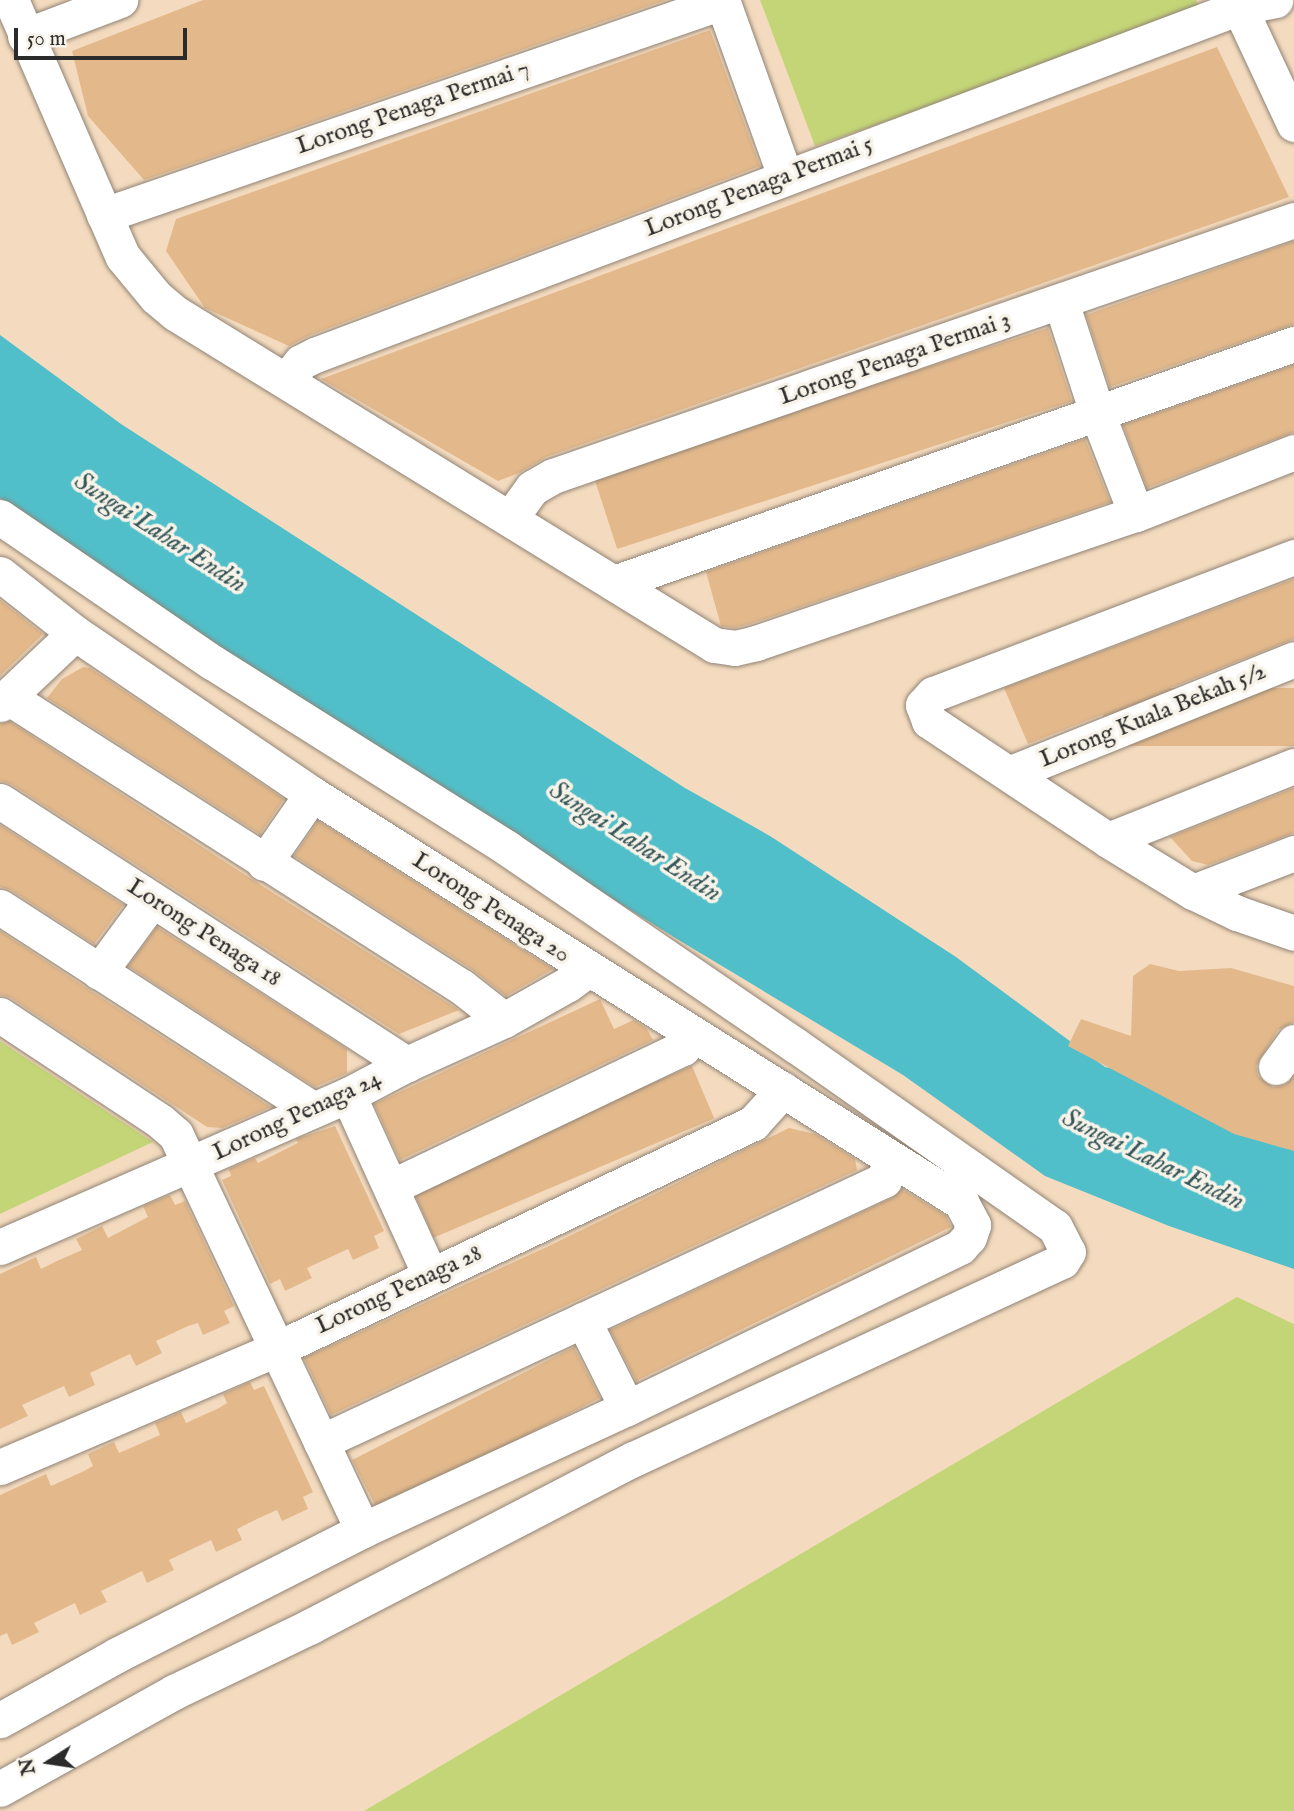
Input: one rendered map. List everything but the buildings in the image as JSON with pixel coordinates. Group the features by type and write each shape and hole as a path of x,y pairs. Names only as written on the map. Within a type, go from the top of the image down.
{"street":[{"path":"11,0 124,257 156,297 175,313 511,517 714,645 735,648 1136,514 1294,452"},
{"path":"25,36 121,0"},
{"name":"Lorong Penaga Permai 5","path":"286,381 301,362 315,355 1238,4 1275,0"},
{"path":"722,1 785,176"},
{"name":"Lorong Penaga Permai 7","path":"104,215 722,1"},
{"path":"1238,4 1294,124"},
{"name":"Lorong Penaga Permai 3","path":"511,517 532,488 553,476 1294,220"},
{"path":"1061,302 1097,413 1136,514"},
{"path":"614,583 1294,344"},
{"path":"0,517 212,662 507,849 795,1045 1055,1227 1068,1252 1062,1261 633,1459 311,1626 174,1692 0,1789"},
{"path":"1294,557 933,694 923,705 929,720 1108,840 1194,892 1237,913 1294,933"},
{"name":"Lorong Penaga 20","path":"2,580 75,633 312,794 587,970 961,1202 973,1225 969,1237 960,1247 627,1408"},
{"path":"75,633 4,701 462,988 505,1020"},
{"name":"Lorong Kuala Bekah 5/2","path":"1011,773 1294,659"},
{"path":"1108,840 1294,766"},
{"path":"264,863 312,794"},
{"name":"Lorong Penaga 18","path":"0,801 407,1064"},
{"path":"1194,892 1294,853"},
{"path":"99,972 152,900"},
{"path":"0,907 312,1109"},
{"name":"Lorong Penaga 24","path":"0,1247 348,1095 407,1064 505,1020 587,970"},
{"path":"0,1015 160,1121 176,1135 279,1348 363,1531"},
{"path":"391,1187 683,1048 692,1034"},
{"name":"Lorong Penaga 28","path":"0,1467 279,1348 753,1123 783,1090"},
{"path":"348,1095 430,1275"},
{"path":"321,1442 884,1181 891,1159"},
{"path":"0,1720 117,1655 363,1531 627,1408 583,1320"}],"green space":[{"path":"760,0 1196,0 1202,13 815,146"},
{"path":"0,1041 153,1142 0,1214"},
{"path":"1237,1297 1294,1324 1294,1811 364,1811"}],"water":[{"name":"Sungai Lahar Endin","path":"0,335 121,424 685,788 770,836 956,957 1105,1067 1294,1104 1294,1269 1169,1226 1045,1176 903,1075 677,939 207,646 0,498"}]}
